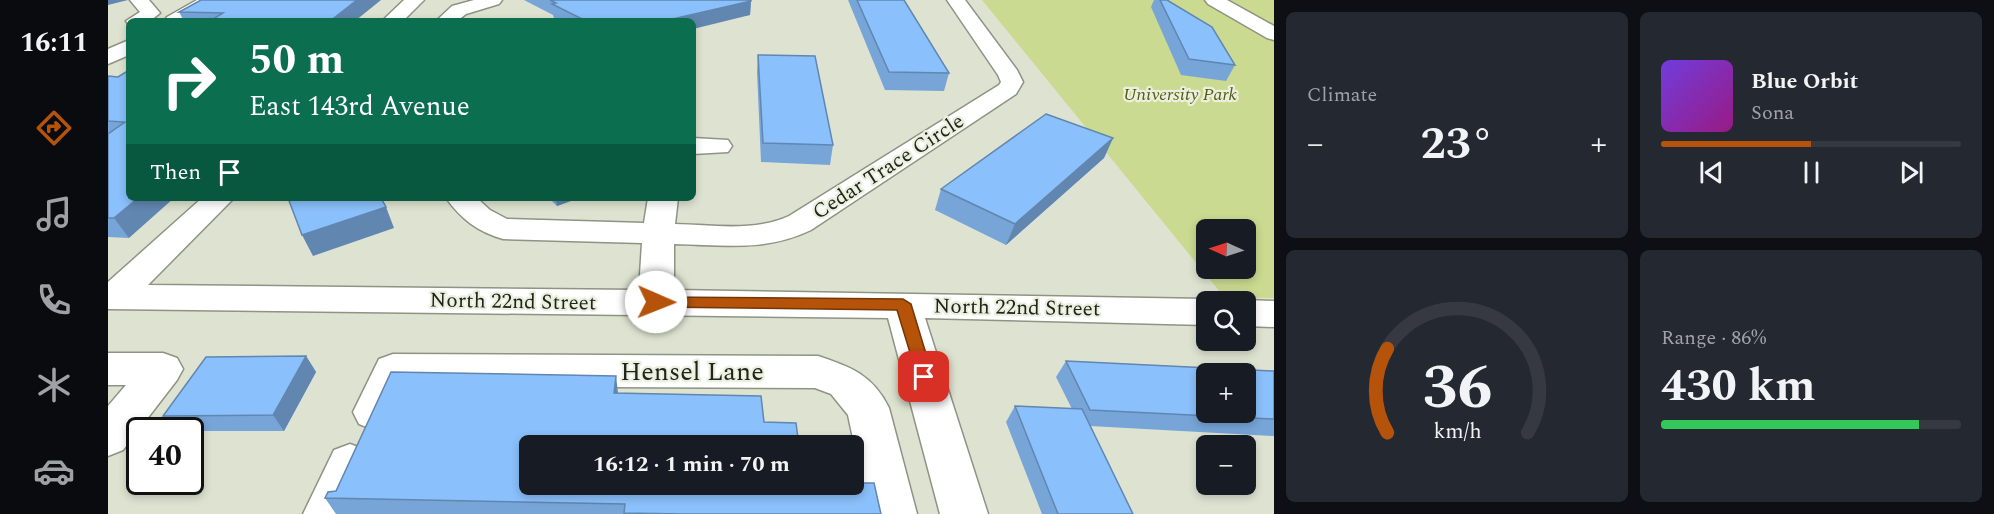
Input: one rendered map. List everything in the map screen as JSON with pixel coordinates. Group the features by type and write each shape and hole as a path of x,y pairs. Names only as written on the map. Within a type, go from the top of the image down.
{"street":[{"path":"139,0 151,13 142,18"},
{"path":"179,18 210,0"},
{"path":"395,18 415,0"},
{"path":"449,18 459,9 493,0"},
{"name":"Cedar Trace Circle","path":"463,201 472,212 486,223 503,229 760,236 783,231 800,223 1008,89 1011,82 1009,75 956,0"},
{"path":"1220,4 1267,24"},
{"path":"108,37 126,27"},
{"path":"112,70 126,50"},
{"path":"111,297 216,201"},
{"path":"656,302 658,233 663,201"},
{"name":"North 22nd Street","path":"111,297 903,304 1196,312"},
{"path":"903,304 964,514"},
{"path":"1256,313 1274,314"},
{"path":"108,369 163,369 108,437"},
{"name":"Hensel Lane","path":"327,514 393,370 818,372 845,382 868,408 893,514"}],"green space":[{"name":"University Park","path":"982,0 1274,0 1274,298 1256,298 1256,291 1219,291 1209,279 1256,279 1256,219 1196,219 1196,263"}],"building":[{"path":"201,0 357,0 334,18 215,18 223,13 179,12"},
{"path":"550,0 751,0 677,18 580,18 552,4 556,3"},
{"path":"857,0 904,0 949,73 889,72"},
{"path":"1160,0 1167,0 1212,27 1235,65 1189,59"},
{"path":"758,55 815,56 833,145 763,143"},
{"path":"126,72 126,201 134,201 114,218 108,218 108,134 125,122 108,121 108,76 118,77"},
{"path":"1046,114 1113,138 1015,224 941,189"},
{"path":"289,201 383,201 386,207 302,235"},
{"path":"306,356 273,415 163,416 206,357"},
{"path":"1066,361 1196,367 1196,415 1090,410"},
{"path":"1256,370 1274,371 1274,419 1256,418"},
{"path":"391,372 616,376 614,393 761,396 764,422 796,423 798,435 519,435 519,495 864,495 864,483 874,483 881,514 624,513 625,504 325,498 328,492 336,491"},
{"path":"1015,406 1082,409 1133,514 1058,514"}],"route":[{"path":"656,302 903,304 924,377"}]}
